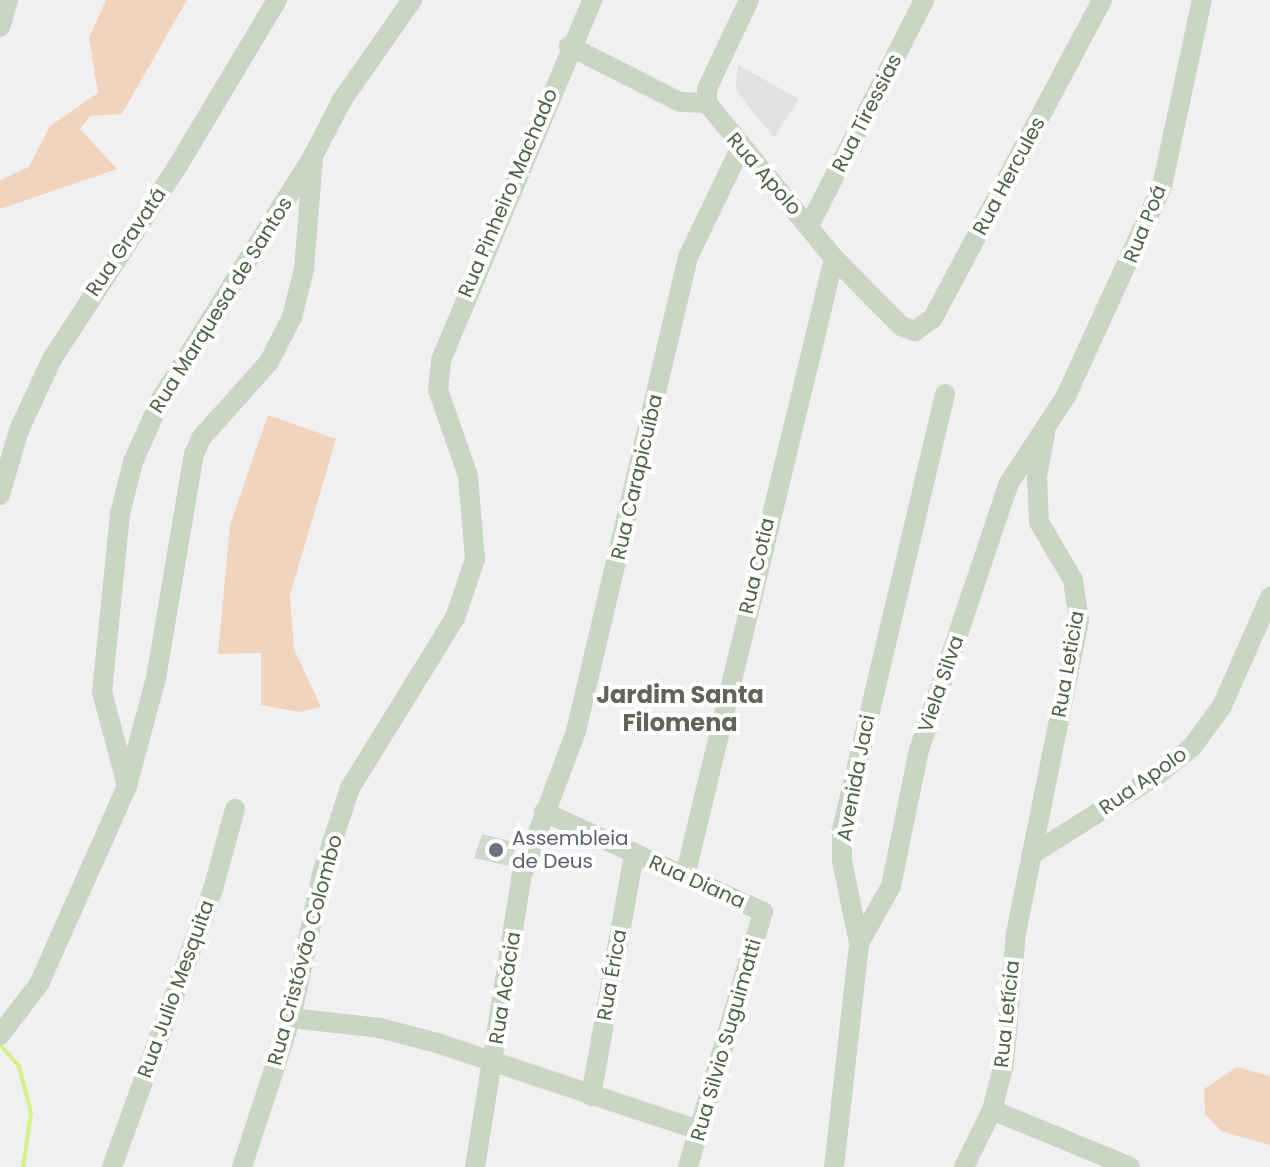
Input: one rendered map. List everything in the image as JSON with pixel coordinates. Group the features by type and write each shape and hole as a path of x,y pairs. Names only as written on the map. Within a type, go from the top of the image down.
{"street":[{"path":"0,27 8,0"},
{"name":"Rua Gravatá","path":"0,495 19,430 52,359 177,167 277,0"},
{"name":"Rua Marquesa de Santos","path":"127,786 102,692 120,514 133,462 162,397 313,156 342,100 412,0"},
{"name":"Rua Pinheiro Machado","path":"438,390 452,326 569,46 592,0"},
{"path":"569,46 680,102 707,103 707,89 749,0"},
{"name":"Rua Tiressias","path":"809,226 924,0"},
{"name":"Rua Hercules","path":"901,326 915,331 933,318 1102,0"},
{"name":"Rua Poá","path":"1045,433 1115,297 1162,186 1202,0"},
{"name":"Rua Apolo","path":"707,103 834,258 901,326"},
{"name":"Rua Carapicuíba","path":"544,812 576,731 688,257 741,147"},
{"path":"0,1034 39,984 127,786 156,678 194,454 202,437 269,362 292,317 304,269 313,156"},
{"name":"Rua Cotia","path":"685,876 834,258"},
{"name":"Rua Cristóvão Colombo","path":"242,1167 291,1018 323,870 350,788 455,618 475,559 468,476 438,390"},
{"name":"Avenida Jaci","path":"834,1167 859,943 842,861 842,830 945,394"},
{"name":"Rua Leticia","path":"1031,855 1079,621 1073,580 1039,522 1037,477 1045,433"},
{"name":"Viela Silva","path":"859,943 891,886 919,750 1009,483 1045,433"},
{"name":"Rua Apolo","path":"1031,855 1156,776 1192,747 1222,706 1270,597"},
{"name":"Rua Julio Mesquita","path":"112,1167 208,904 235,809"},
{"name":"Rua Diana","path":"544,812 763,912"},
{"name":"Rua Acácia","path":"475,1166 522,875 544,812"},
{"name":"Rua Érica","path":"591,1096 634,854"},
{"name":"Rua Letícia","path":"964,1167 992,1110 1004,1064 1016,933 1031,855"},
{"name":"Rua Silvio Suguimatti","path":"688,1167 763,912"},
{"path":"291,1018 380,1028 699,1130"},
{"path":"992,1110 1130,1167"}],"shaded area":[{"path":"106,0 187,0 122,114 90,116 80,129 117,169 0,209 0,180 29,167 50,126 98,93 89,38"},
{"path":"738,65 799,99 774,138 735,89"},
{"path":"268,415 336,439 290,595 294,649 321,707 299,712 261,705 261,653 218,654 230,525"},
{"path":"1237,1067 1270,1076 1270,1145 1221,1131 1205,1114 1204,1089"}],"building":[{"name":"Assembleia de Deus","path":"482,834 517,843 509,866 474,858"}],"waterway":[{"path":"1,1046 19,1066 31,1113 23,1167"}],"place":[{"name":"Assembleia de Deus","path":"496,850"}],"district":[{"name":"Jardim Santa Filomena","path":"680,709"}]}
